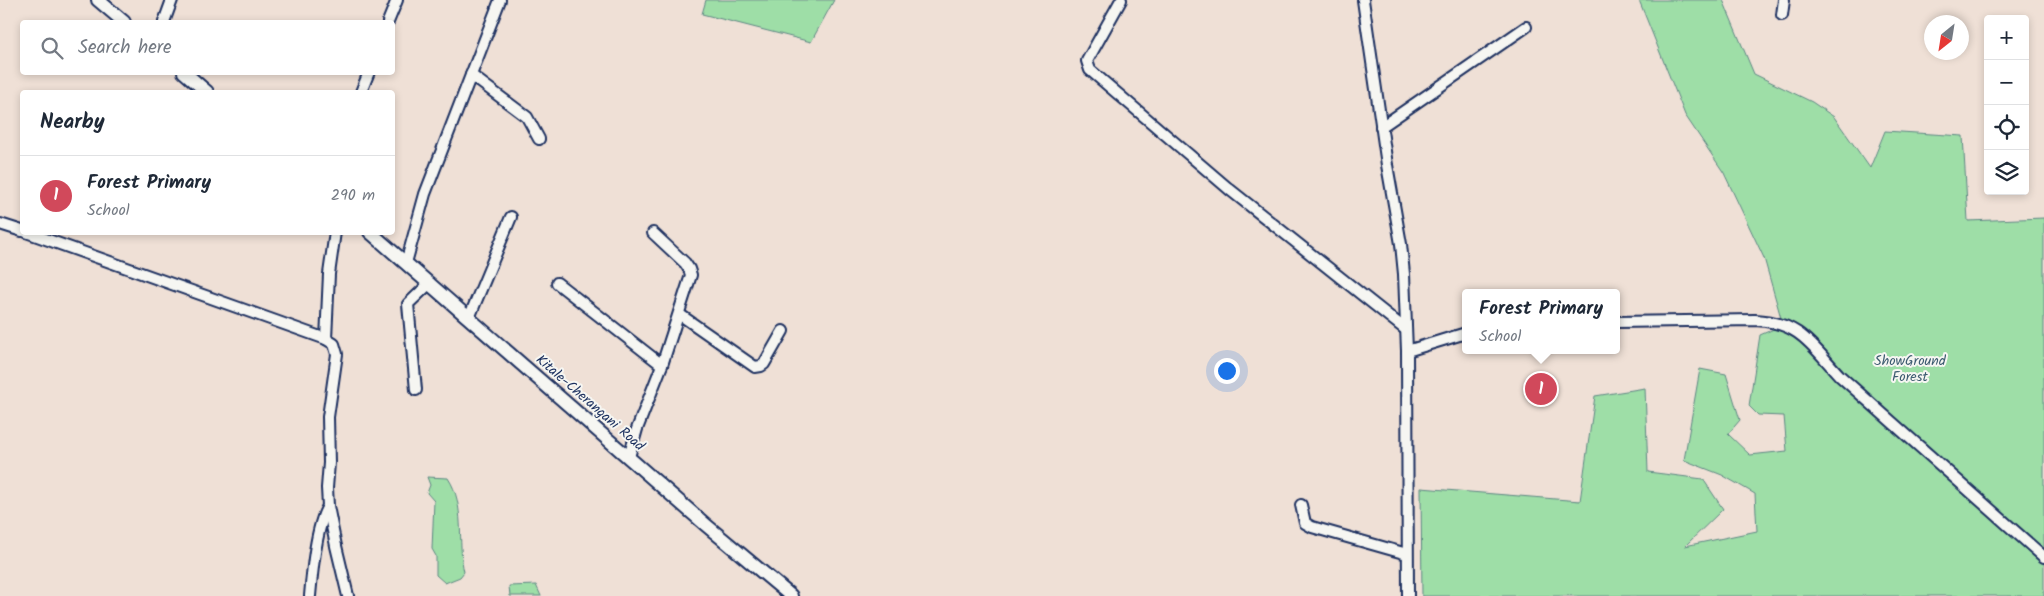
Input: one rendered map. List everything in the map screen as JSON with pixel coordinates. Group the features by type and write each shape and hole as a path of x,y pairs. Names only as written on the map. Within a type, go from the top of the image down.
{"main road":[{"path":"98,0 122,20"},
{"path":"187,75 205,90"},
{"name":"Kitale-Cherangani Road","path":"374,235 791,596"}],"street":[{"path":"165,20 172,0"},
{"path":"389,20 396,0"},
{"path":"406,262 425,194 500,0"},
{"path":"1121,0 1090,55 1088,61 1090,70 1229,189 1405,329"},
{"path":"1363,0 1381,127 1401,244 1407,351 1408,596"},
{"path":"1782,16 1784,0"},
{"path":"1381,127 1526,26"},
{"path":"362,90 368,75"},
{"path":"471,75 527,117 538,139"},
{"path":"469,318 511,216"},
{"path":"0,224 20,231"},
{"path":"629,457 637,429 662,365 691,272 685,263 653,233"},
{"path":"32,235 326,339 334,344 337,354 328,417 329,463 327,488 328,506 348,596"},
{"path":"326,339 329,274 335,235"},
{"path":"416,390 408,304 430,283"},
{"path":"557,283 662,365"},
{"path":"679,314 755,367 764,364 783,331"},
{"path":"1620,322 1755,320 1773,321 1793,328 1814,347 1840,376 2044,557"},
{"path":"1407,351 1462,334"},
{"path":"1301,505 1305,523 1312,528 1407,554"},
{"path":"310,596 312,567 322,516 328,506"}],"green space":[{"path":"706,0 834,0 811,42 702,14"},
{"name":"ShowGround Forest","path":"1639,0 1723,0 1754,74 1812,102 1834,117 1870,168 1885,131 1963,136 1968,221 2044,218 2044,596 1422,596 1421,488 1580,501 1595,396 1645,388 1648,472 1703,479 1723,509 1685,546 1757,531 1755,494 1722,475 1684,460 1700,369 1726,374 1740,420 1728,434 1750,455 1787,451 1784,416 1758,415 1749,406 1760,335 1783,325 1764,258 1724,173 1685,115"},
{"path":"427,477 448,478 457,500 464,572 460,577 445,583 436,575 436,556 432,549 434,501 427,493 430,485"},
{"path":"536,585 541,596 510,596 509,586"}],"place":[{"name":"Forest Primary","path":"1541,389"}]}
